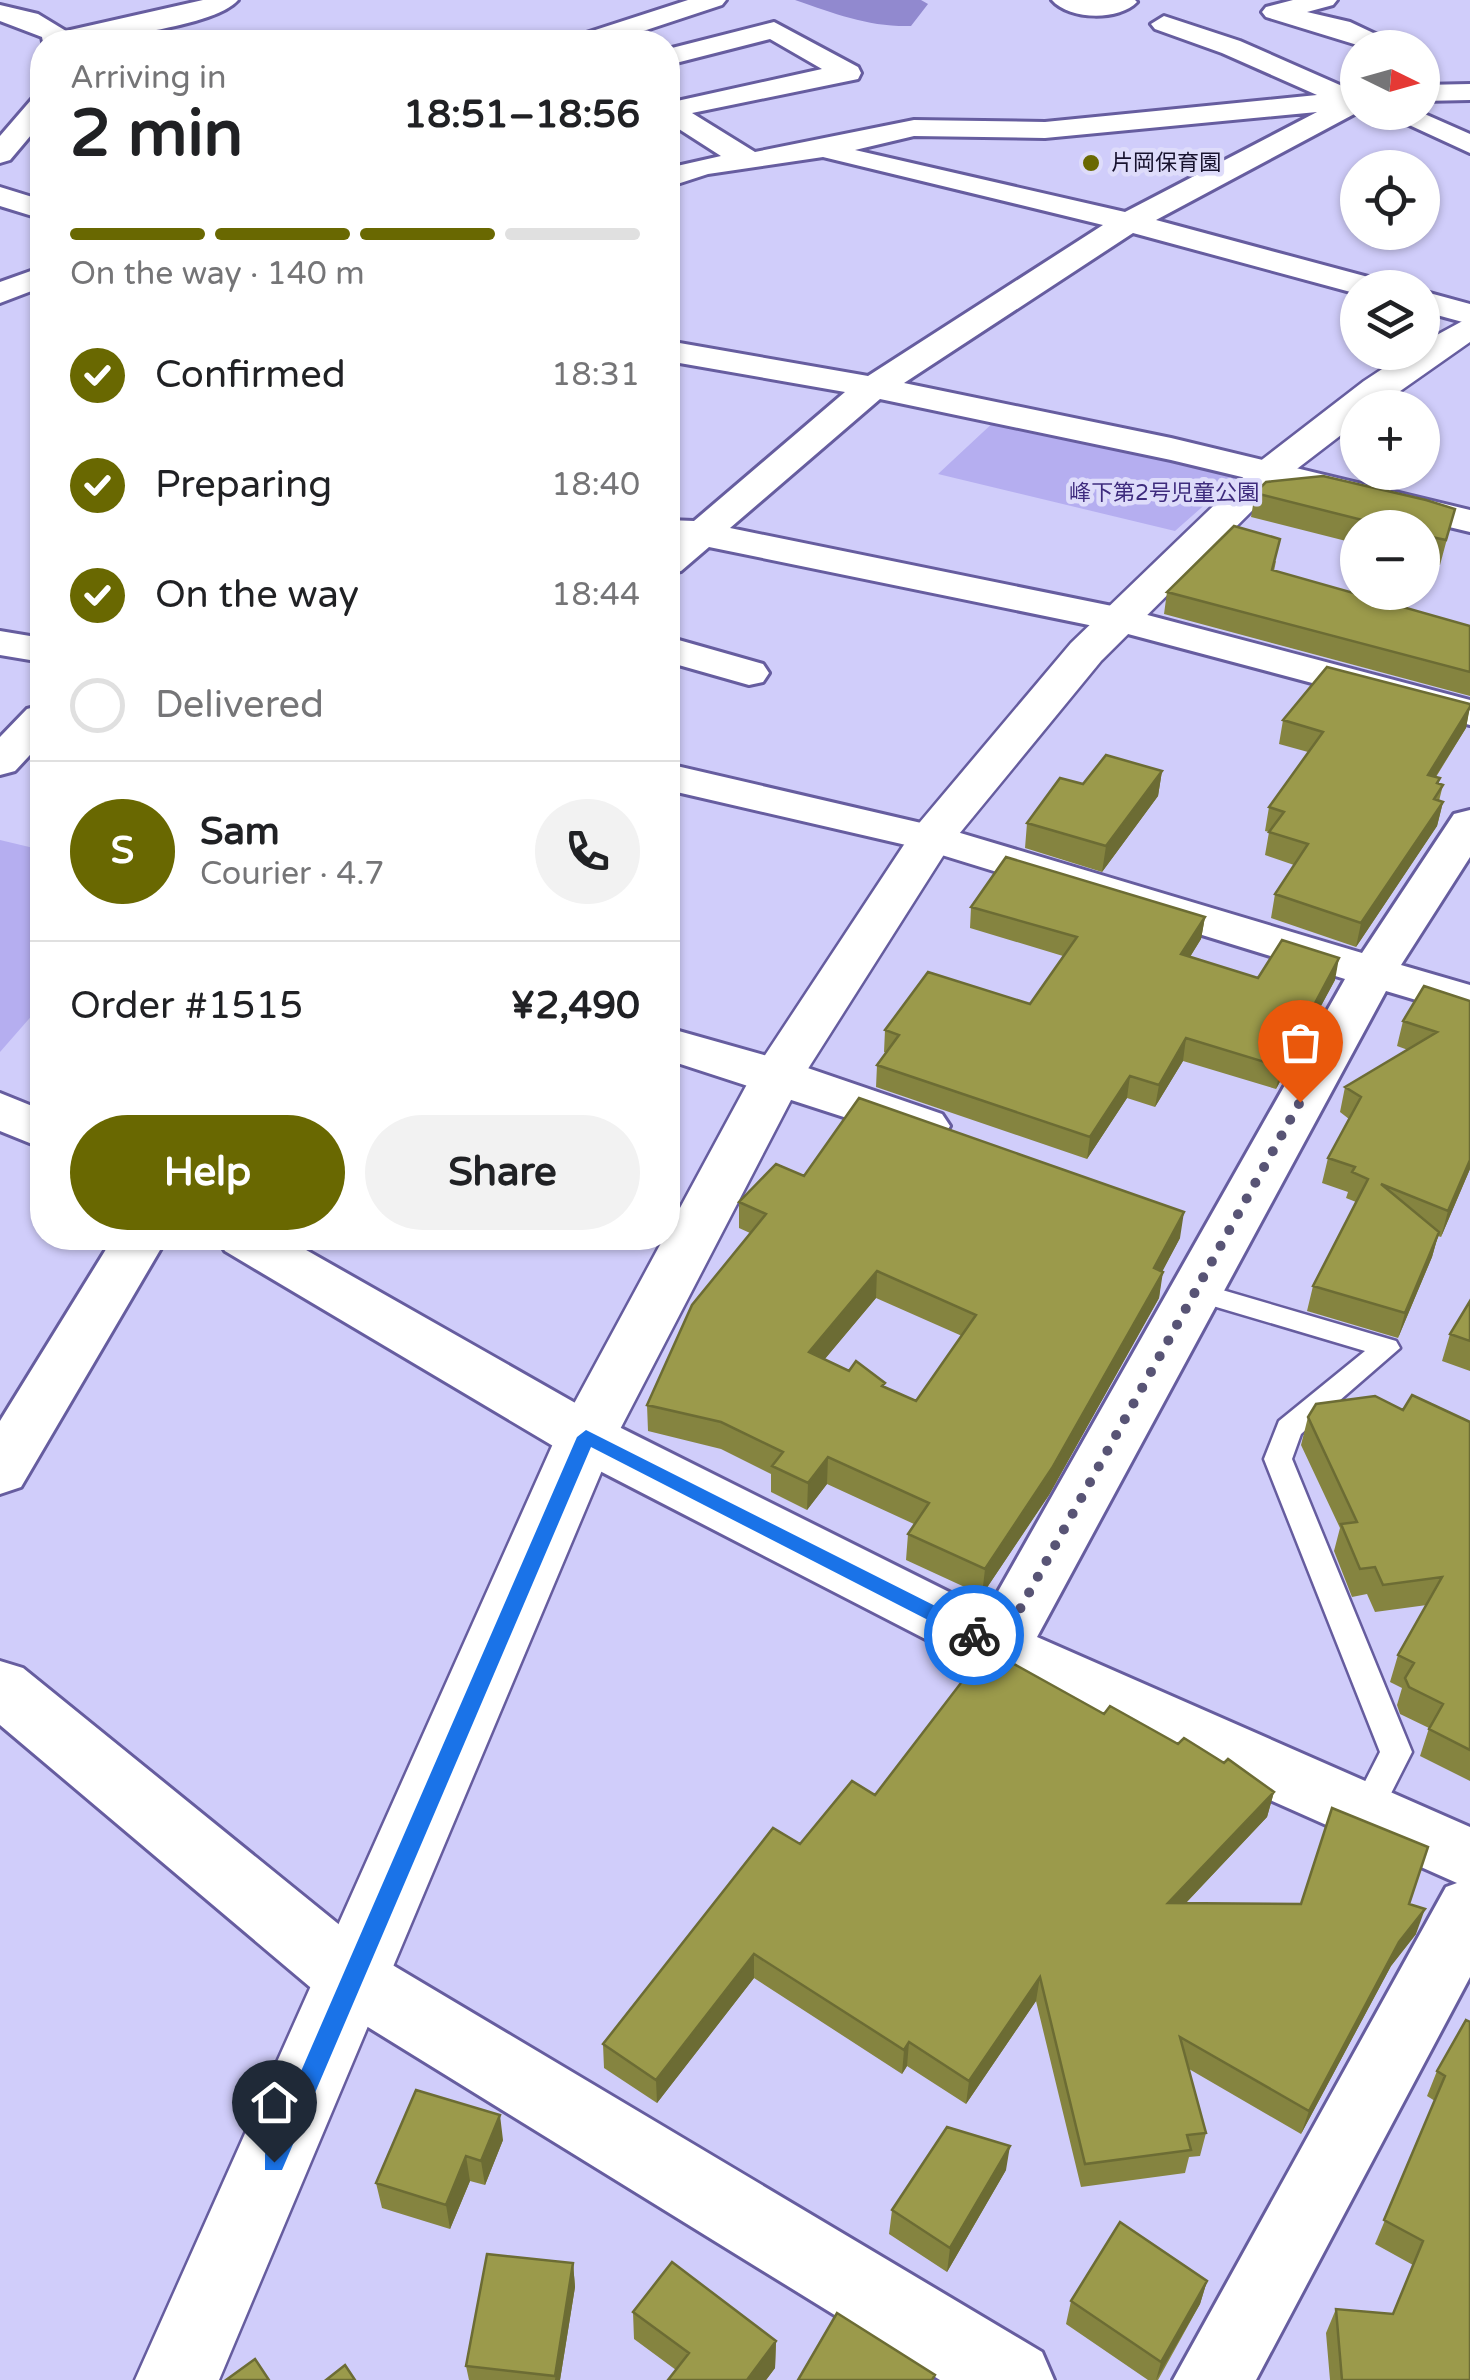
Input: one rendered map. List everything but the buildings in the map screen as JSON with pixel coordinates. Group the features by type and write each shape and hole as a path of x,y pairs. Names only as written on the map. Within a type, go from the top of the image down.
{"street":[{"path":"97,30 182,18 225,0"},
{"path":"622,30 712,0"},
{"path":"1064,0 1078,8 1124,2"},
{"path":"1324,0 1275,12 1346,30"},
{"path":"0,13 29,19 49,30"},
{"path":"1341,28 1391,14"},
{"path":"1164,24 1231,47 1340,94"},
{"path":"680,54 774,30 848,73 767,86 680,108"},
{"path":"1440,84 1464,92"},
{"path":"680,174 704,166 815,150 914,128 1045,130 1340,101"},
{"path":"683,530 876,385 1044,273 1129,222 1340,108"},
{"path":"680,117 749,161"},
{"path":"0,154 30,119"},
{"path":"1437,130 1470,144"},
{"path":"815,150 1129,222 1340,279"},
{"path":"0,196 30,206"},
{"path":"0,293 30,281"},
{"path":"1440,306 1470,314"},
{"path":"177,2380 354,1980 586,1437 778,1075 932,838 1117,620 1272,470 1377,389 1470,327"},
{"path":"680,352 876,385 1272,470 1470,521"},
{"path":"683,530 1117,620 1470,713"},
{"path":"0,643 30,648"},
{"path":"680,653 749,673"},
{"path":"0,762 30,731"},
{"path":"680,779 932,838 1470,1001"},
{"path":"999,1647 1195,1291 1208,1225 1470,823"},
{"path":"680,1047 778,1075 965,1140"},
{"path":"0,1110 30,1125"},
{"path":"0,1471 133,1250"},
{"path":"265,1250 586,1437 999,1647 1470,1858"},
{"path":"0,1688 354,1980 1014,2380"},
{"path":"1213,2380 1470,1909"}],"lane":[{"path":"1195,1291 1387,1348 1289,1428 1278,1460 1396,1752 1366,1810"}],"green space":[{"name":"峰下第2号児童公園","path":"997,419 1223,470 1235,478 1175,531 938,474"},
{"path":"0,840 30,847 30,1018 0,1052"}],"shaded area":[{"path":"795,0 921,0 928,4 911,26 895,26 852,19"}],"way so far":[{"path":"974,1635 999,1647 1300,1102"}],"place":[{"name":"片岡保育園","path":"1091,163"}],"route":[{"path":"274,2162 586,1437 974,1635"}]}
